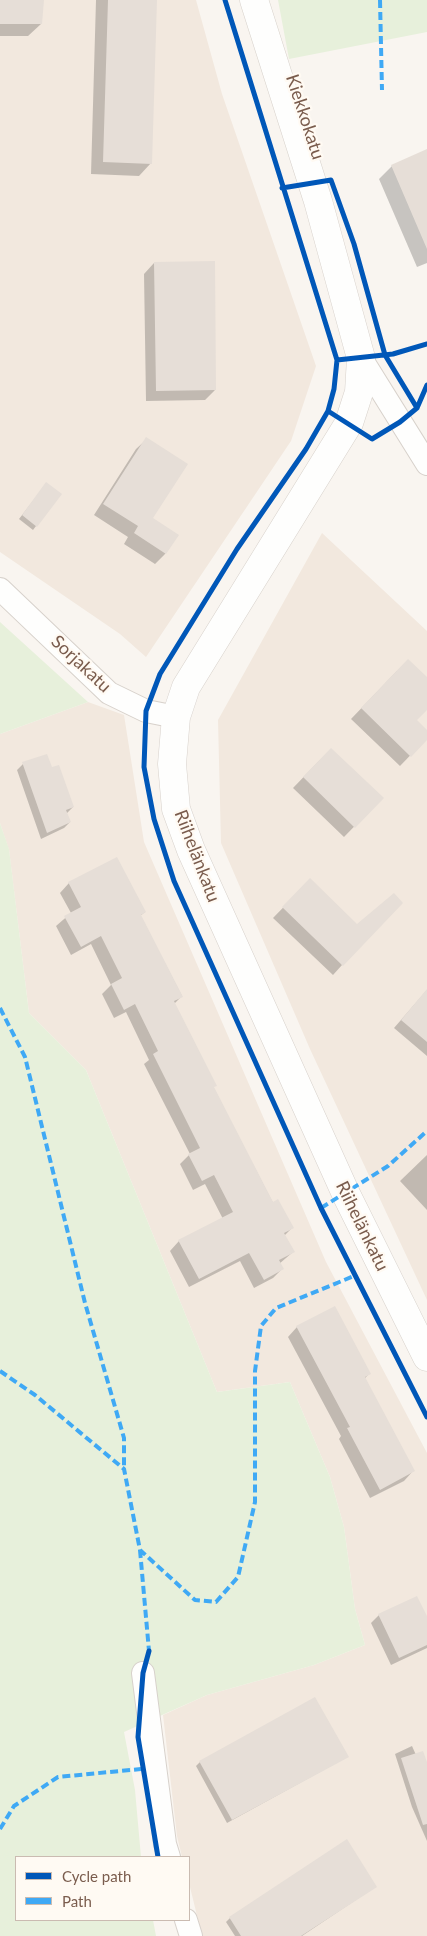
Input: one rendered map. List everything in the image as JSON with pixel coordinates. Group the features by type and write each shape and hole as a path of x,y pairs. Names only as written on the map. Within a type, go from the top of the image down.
{"street":[{"name":"Kiekkokatu","path":"254,0 318,201 361,358 427,464"},
{"name":"Riihelänkatu","path":"361,358 359,392 348,423 186,687 176,717 172,764 176,809 191,850 346,1194 427,1357"},
{"name":"Sorjakatu","path":"0,589 109,693 146,711 176,717"},
{"path":"143,1673 165,1844 169,1856"},
{"path":"186,1921 191,1936"}],"shaded area":[{"path":"0,0 196,0 222,94 316,366 291,441 146,657 120,634 0,552"},
{"path":"322,533 427,631 427,1300 310,1049 221,843 218,720"},
{"path":"88,702 124,715 144,842 326,1262 427,1453 427,1936 202,1936 190,1887 190,1856 182,1856 177,1836 163,1715 207,1695 314,1665 365,1645 355,1609 344,1527 330,1477 290,1382 217,1392 86,1070 29,1013 9,850 0,823 0,734"}],"green space":[{"path":"278,0 427,0 427,32 289,59"},
{"path":"0,622 88,702 0,734"},
{"path":"0,823 9,849 29,1013 86,1070 217,1392 290,1382 330,1477 344,1527 355,1609 365,1645 314,1665 207,1695 124,1732 135,1790 141,1856 15,1856 15,1921 153,1921 156,1936 0,1936"}],"building":[{"path":"0,0 44,0 42,24 0,24"},
{"path":"108,0 157,0 152,164 103,162"},
{"path":"427,149 427,249 391,165"},
{"path":"215,261 216,390 156,391 154,262"},
{"path":"146,437 188,464 153,518 179,535 166,554 134,533 138,526 103,504"},
{"path":"46,482 62,494 37,527 22,515"},
{"path":"408,659 427,677 427,710 417,720 427,730 427,740 411,757 361,708"},
{"path":"331,748 384,798 355,828 303,777"},
{"path":"47,754 52,767 59,765 74,807 66,810 71,822 47,833 22,762"},
{"path":"117,857 146,912 141,915 183,997 174,1001 217,1086 214,1087 273,1202 278,1199 294,1228 284,1233 295,1252 279,1260 284,1269 264,1280 249,1253 199,1279 178,1240 233,1212 214,1175 202,1181 188,1154 200,1148 153,1054 158,1051 135,1004 124,1010 111,984 122,978 101,936 81,947 64,916 81,907 68,882"},
{"path":"310,878 357,924 394,893 403,903 343,966 282,907"},
{"path":"427,989 427,1042 401,1020"},
{"path":"335,1306 371,1374 365,1377 415,1471 380,1490 347,1428 350,1427 296,1326"},
{"path":"417,1596 427,1616 427,1645 399,1658 378,1614"},
{"path":"315,1697 349,1757 232,1820 199,1761"},
{"path":"423,1751 427,1762 427,1824 423,1825 401,1758"},
{"path":"347,1839 377,1887 301,1936 241,1936 229,1917"}],"marked path":[{"path":"380,0 382,90"},
{"path":"0,1008 25,1057 85,1303 124,1438 124,1469"},
{"path":"321,1208 388,1166 427,1131"},
{"path":"0,1371 35,1395 124,1469 140,1550 195,1600 216,1602 238,1577 255,1502 255,1371 261,1326 276,1308 354,1276"},
{"path":"140,1550 149,1651"},
{"path":"0,1829 14,1806 58,1777 141,1769"}],"cycle path":[{"path":"225,0 337,360 334,389 328,411 306,449 237,549 160,674 146,711 144,767 154,819 174,881 321,1208 427,1417"},
{"path":"282,188 331,180 354,244 385,355 417,408"},
{"path":"337,360 393,354 427,344"},
{"path":"328,411 372,439 400,422 417,408 427,385"},
{"path":"149,1651 143,1673 138,1737 158,1856"}]}
